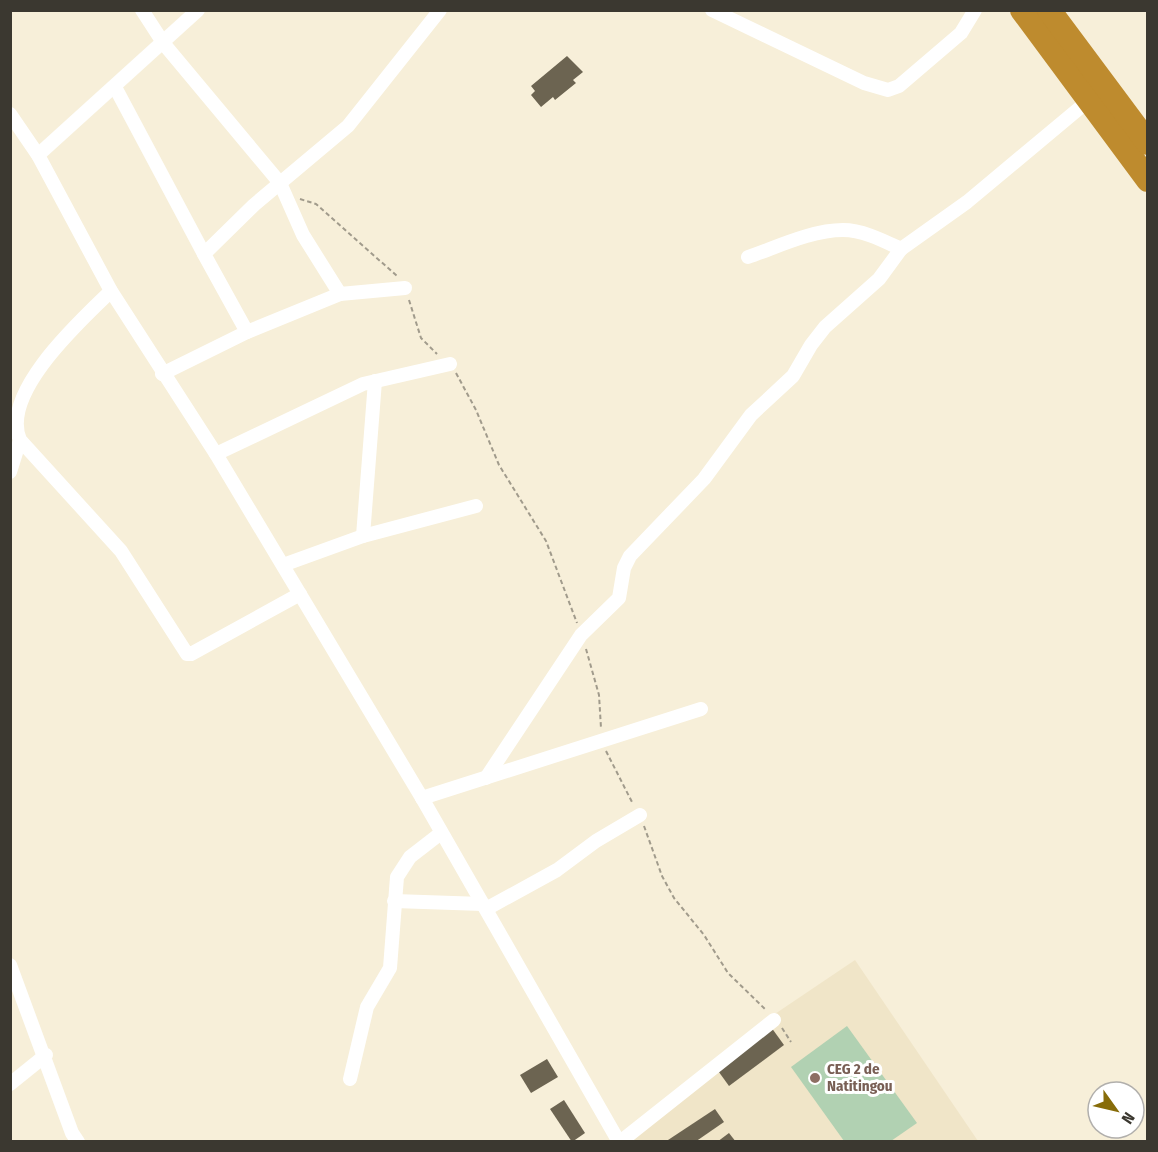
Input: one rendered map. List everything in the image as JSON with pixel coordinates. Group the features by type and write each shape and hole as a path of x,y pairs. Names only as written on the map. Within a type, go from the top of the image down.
{"highway":[{"path":"1022,10 1148,180"},
{"path":"1049,10 1148,143"}],"street":[{"path":"142,10 164,44 280,183 303,235 340,294"},
{"path":"38,155 164,44 198,10"},
{"path":"204,254 280,183 348,126 440,10"},
{"path":"712,10 864,83 888,90 899,86 961,33 975,10"},
{"path":"116,87 247,332"},
{"path":"486,778 581,635 619,598 624,568 630,556 704,479 752,415 793,376 811,345 825,327 879,279 901,249 967,202 1088,101"},
{"path":"10,114 38,155 111,291 162,374 216,454 422,798 616,1140 774,1020"},
{"path":"748,257 818,234 844,230 875,237 901,249"},
{"path":"162,374 247,332 340,294 405,288"},
{"path":"111,291 57,346 24,394 16,413 20,440 121,551 187,654 191,654 300,594"},
{"path":"216,454 375,381 450,364"},
{"path":"363,536 375,381"},
{"path":"10,472 20,440"},
{"path":"283,565 363,536 477,506"},
{"path":"422,798 701,709"},
{"path":"394,901 484,907 557,870 596,841 640,815"},
{"path":"350,1079 367,1007 390,968 397,877 402,866 410,857 441,833"},
{"path":"10,965 46,1055 72,1133 78,1142"},
{"path":"10,1084 46,1055"}],"path":[{"path":"288,199 305,199 316,204 394,271 405,288 421,338 450,364 476,410 499,465 546,541 581,635 598,695 602,742 640,815 662,876 674,898 704,935 728,973 774,1020 791,1042"}],"shaded area":[{"name":"CEG 2 de Natitingou","path":"855,960 978,1141 635,1142 629,1131 760,1024"}],"green space":[{"path":"847,1026 917,1123 891,1141 844,1141 791,1067"}],"building":[{"path":"567,56 583,72 573,80 576,83 555,100 553,97 541,107 531,95 535,91 531,86"},
{"path":"771,1027 784,1045 729,1086 716,1068"},
{"path":"547,1059 558,1077 531,1093 520,1075"},
{"path":"564,1100 585,1133 572,1142 550,1109"},
{"path":"715,1109 724,1122 695,1142 665,1142"},
{"path":"729,1133 736,1142 717,1142"}],"place":[{"name":"CEG 2 de Natitingou","path":"815,1078"}]}
